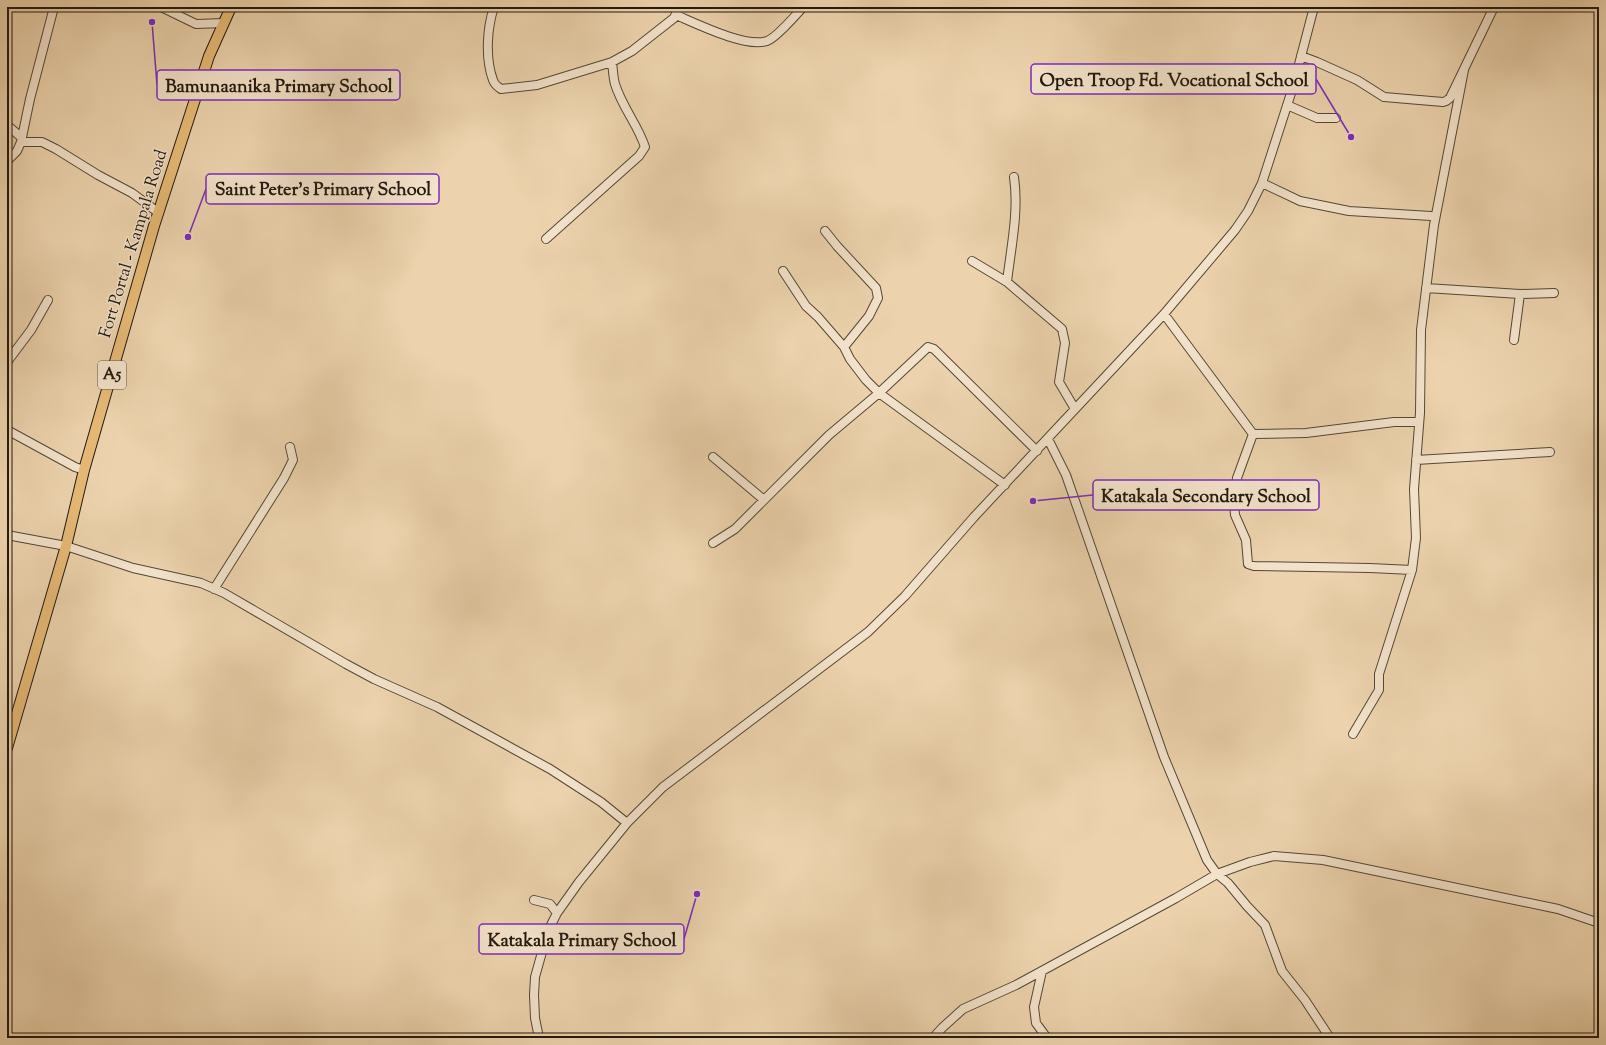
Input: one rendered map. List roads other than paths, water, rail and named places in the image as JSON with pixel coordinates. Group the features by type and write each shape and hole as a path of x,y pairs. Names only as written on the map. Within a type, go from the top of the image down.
{"main road":[{"name":"Fort Portal - Kampala Road","path":"7,748 66,546 84,470 159,212 209,56 231,7"}],"street":[{"path":"7,161 17,151 22,140 30,99 54,7"},
{"path":"161,7 196,24 224,24"},
{"path":"494,7 489,22 488,47 493,81 501,89 537,85 612,62 632,51 678,11 711,29 748,42 768,41 803,7"},
{"path":"539,1038 535,1018 535,977 548,931 557,913 579,882 627,823 663,787 868,632 905,596 974,517 1164,314 1236,230 1251,206 1262,183 1287,105 1314,7"},
{"path":"1301,56 1357,80 1384,97 1435,102 1446,101 1450,98 1494,7"},
{"path":"546,239 639,156 645,147 615,84 612,62"},
{"path":"1353,734 1379,690 1379,674 1412,570 1416,538 1414,489 1419,422 1421,330 1434,225 1464,70"},
{"path":"1287,105 1317,118 1336,118"},
{"path":"7,125 22,140 42,142 56,149 98,175 132,193 159,212"},
{"path":"1007,282 1015,215 1016,189 1014,177"},
{"path":"1262,183 1300,201 1349,211 1430,216"},
{"path":"825,231 876,288 878,298 869,316 844,347"},
{"path":"972,261 1007,282 1062,329 1065,342 1059,382 1075,409"},
{"path":"783,271 806,306 818,317 844,347 850,359 866,380 879,392 1005,485"},
{"path":"1426,288 1520,294 1554,293"},
{"path":"1514,340 1520,294"},
{"path":"7,362 31,330 48,300"},
{"path":"1164,314 1253,434"},
{"path":"713,543 735,529 830,435 928,347 931,347 1037,451"},
{"path":"1253,434 1306,433 1394,422 1419,422"},
{"path":"7,430 75,467 84,470"},
{"path":"1253,434 1237,478 1234,502 1235,515 1246,540 1248,564 1254,566 1412,570"},
{"path":"1048,439 1066,475 1164,758 1207,860 1217,874 1228,883 1265,925 1282,971 1305,1000 1330,1038"},
{"path":"214,589 284,478 293,460 290,447"},
{"path":"1416,460 1550,452"},
{"path":"713,457 764,500"},
{"path":"7,535 66,546 133,568 201,583 214,589 266,616 368,676 437,707 550,769 601,802 627,823"},
{"path":"933,1038 963,1009 1016,985 1217,874 1250,862 1274,856 1323,860 1558,909 1599,923"},
{"path":"534,900 550,904 557,913"},
{"path":"1042,971 1034,1006 1036,1023 1047,1038"}],"place":[{"name":"Bamunaanika Primary School","path":"152,22"},
{"name":"Open Troop Fd. Vocational School","path":"1351,137"},
{"name":"Saint Peter's Primary School","path":"188,237"},
{"name":"Katakala Secondary School","path":"1033,501"},
{"name":"Katakala Primary School","path":"697,894"}]}
